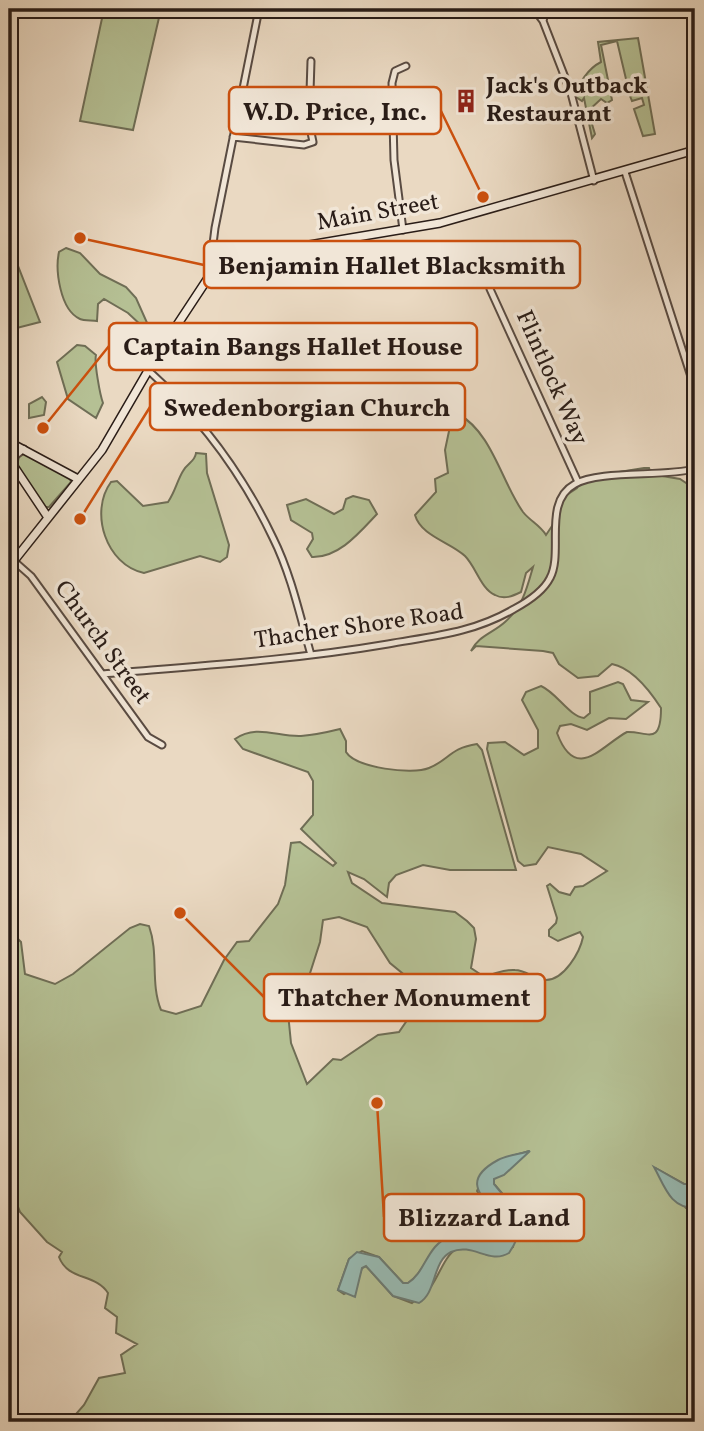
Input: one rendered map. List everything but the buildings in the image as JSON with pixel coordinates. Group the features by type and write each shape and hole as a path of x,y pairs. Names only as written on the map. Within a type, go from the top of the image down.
{"main road":[{"name":"Main Street","path":"218,267 244,256 403,230 480,213 695,150"},
{"path":"11,564 105,445 148,370 218,267"},
{"path":"9,442 78,479"},
{"path":"9,460 47,516"}],"street":[{"path":"218,267 213,247 259,9"},
{"path":"534,9 543,21 573,100 594,181"},
{"path":"543,21 546,9"},
{"path":"233,137 304,145 313,142 309,123 312,61"},
{"path":"403,230 394,160 392,83 395,71 406,66"},
{"path":"625,172 695,389"},
{"name":"Flintlock Way","path":"490,289 578,482"},
{"path":"148,370 211,438 241,477 274,539 311,656"},
{"path":"9,460 24,449"},
{"path":"578,482 695,469"},
{"name":"Thacher Shore Road","path":"103,674 311,656 466,632 525,602 550,577 556,519 565,494 578,482"},
{"name":"Church Street","path":"11,564 31,576 148,737 162,745"}],"green space":[{"path":"104,9 161,9 133,130 80,121"},
{"path":"638,38 655,134 643,136 634,109 644,105 642,98 632,101 617,41 601,45 612,100 607,103 601,99 588,111 595,134 592,138 584,98 582,101 576,97 584,77 601,62 598,42"},
{"path":"9,243 40,322 9,330"},
{"path":"66,248 80,253 100,274 126,287 136,298 148,325 143,327 128,313 104,299 98,304 97,321 82,320 73,314 60,289 59,252"},
{"path":"77,345 85,346 96,355 103,403 96,418 68,399 57,362"},
{"path":"42,397 46,402 44,415 29,418 29,404"},
{"path":"458,414 480,433 523,512 546,535 554,523 556,502 577,488 582,478 649,468 651,474 680,479 695,489 695,1184 684,1184 655,1168 686,1208 695,1208 695,1422 69,1422 84,1405 99,1378 125,1373 121,1355 137,1344 116,1333 117,1317 105,1308 108,1293 96,1282 75,1274 63,1265 59,1257 62,1252 47,1242 20,1212 9,1185 9,930 21,942 25,974 55,984 73,974 130,928 140,924 149,926 161,1010 176,1014 201,1006 224,960 237,942 249,941 278,904 285,885 291,843 300,842 333,866 336,863 301,829 313,815 313,781 308,772 243,749 235,739 251,732 301,736 340,729 346,741 346,752 352,758 385,769 410,771 429,768 461,748 477,744 482,750 516,870 450,870 423,865 396,875 389,883 387,897 364,879 348,872 352,883 382,903 455,912 474,928 476,939 471,968 483,976 515,970 542,980 553,979 570,964 581,943 583,937 580,932 558,941 549,936 549,930 557,918 547,886 550,884 559,892 570,895 575,887 583,886 607,871 581,854 548,847 536,864 524,866 518,861 487,749 488,743 505,742 524,755 538,748 538,730 522,700 526,692 541,686 573,713 584,718 590,713 590,692 618,682 623,684 631,700 648,702 626,719 609,718 587,730 571,724 560,726 557,733 564,748 572,756 581,759 599,751 627,732 656,732 661,708 634,675 620,666 612,664 598,676 578,678 559,664 553,653 476,646 471,651 478,642 516,610 524,596 533,567 526,573 521,592 508,597 498,596 486,588 465,556 430,534 418,522 415,515 436,492 435,479 448,473 445,450 452,417","holes":["339,917 367,927 390,963 413,982 428,1003 408,1019 399,1032 378,1035 341,1060 333,1059 307,1084 291,1043 288,1013 303,995 320,942 323,920","529,1151 494,1179 494,1184 514,1207 513,1247 487,1255 474,1248 456,1249 428,1290 412,1303 393,1296 366,1266 362,1268 355,1288 344,1294 338,1290 349,1259 362,1251 379,1257 403,1283 408,1283 437,1246 450,1237 463,1236 488,1241 500,1239 504,1232 502,1219 477,1191 481,1180 496,1162"]},
{"path":"25,453 70,479 71,482 49,507 45,507 17,466 19,456"},
{"path":"196,453 206,454 207,473 229,545 227,557 220,562 200,556 144,573 131,568 111,549 105,536 102,508 111,482 117,481 143,506 168,502 183,471"},
{"path":"353,496 369,500 377,514 340,549 312,557 307,549 313,539 312,533 291,520 287,505 306,499 334,514 343,509 346,499"}],"water":[{"path":"530,1151 504,1175 494,1179 494,1184 518,1216 519,1232 509,1253 495,1256 467,1250 451,1252 441,1262 429,1292 419,1303 393,1296 366,1266 362,1268 355,1297 338,1290 349,1259 357,1252 379,1257 403,1283 408,1283 419,1272 436,1246 450,1237 463,1236 488,1241 500,1239 504,1229 501,1220 479,1191 477,1182 483,1171 498,1160"},
{"path":"654,1167 684,1184 695,1184 695,1208 680,1204 669,1195"}],"place":[{"name":"Jack's Outback Restaurant","path":"466,101"},
{"name":"W.D. Price, Inc.","path":"483,197"},
{"name":"Benjamin Hallet Blacksmith","path":"80,238"},
{"name":"Captain Bangs Hallet House","path":"43,428"},
{"name":"Swedenborgian Church","path":"80,519"},
{"name":"Thatcher Monument","path":"180,913"},
{"name":"Blizzard Land","path":"377,1103"}]}
